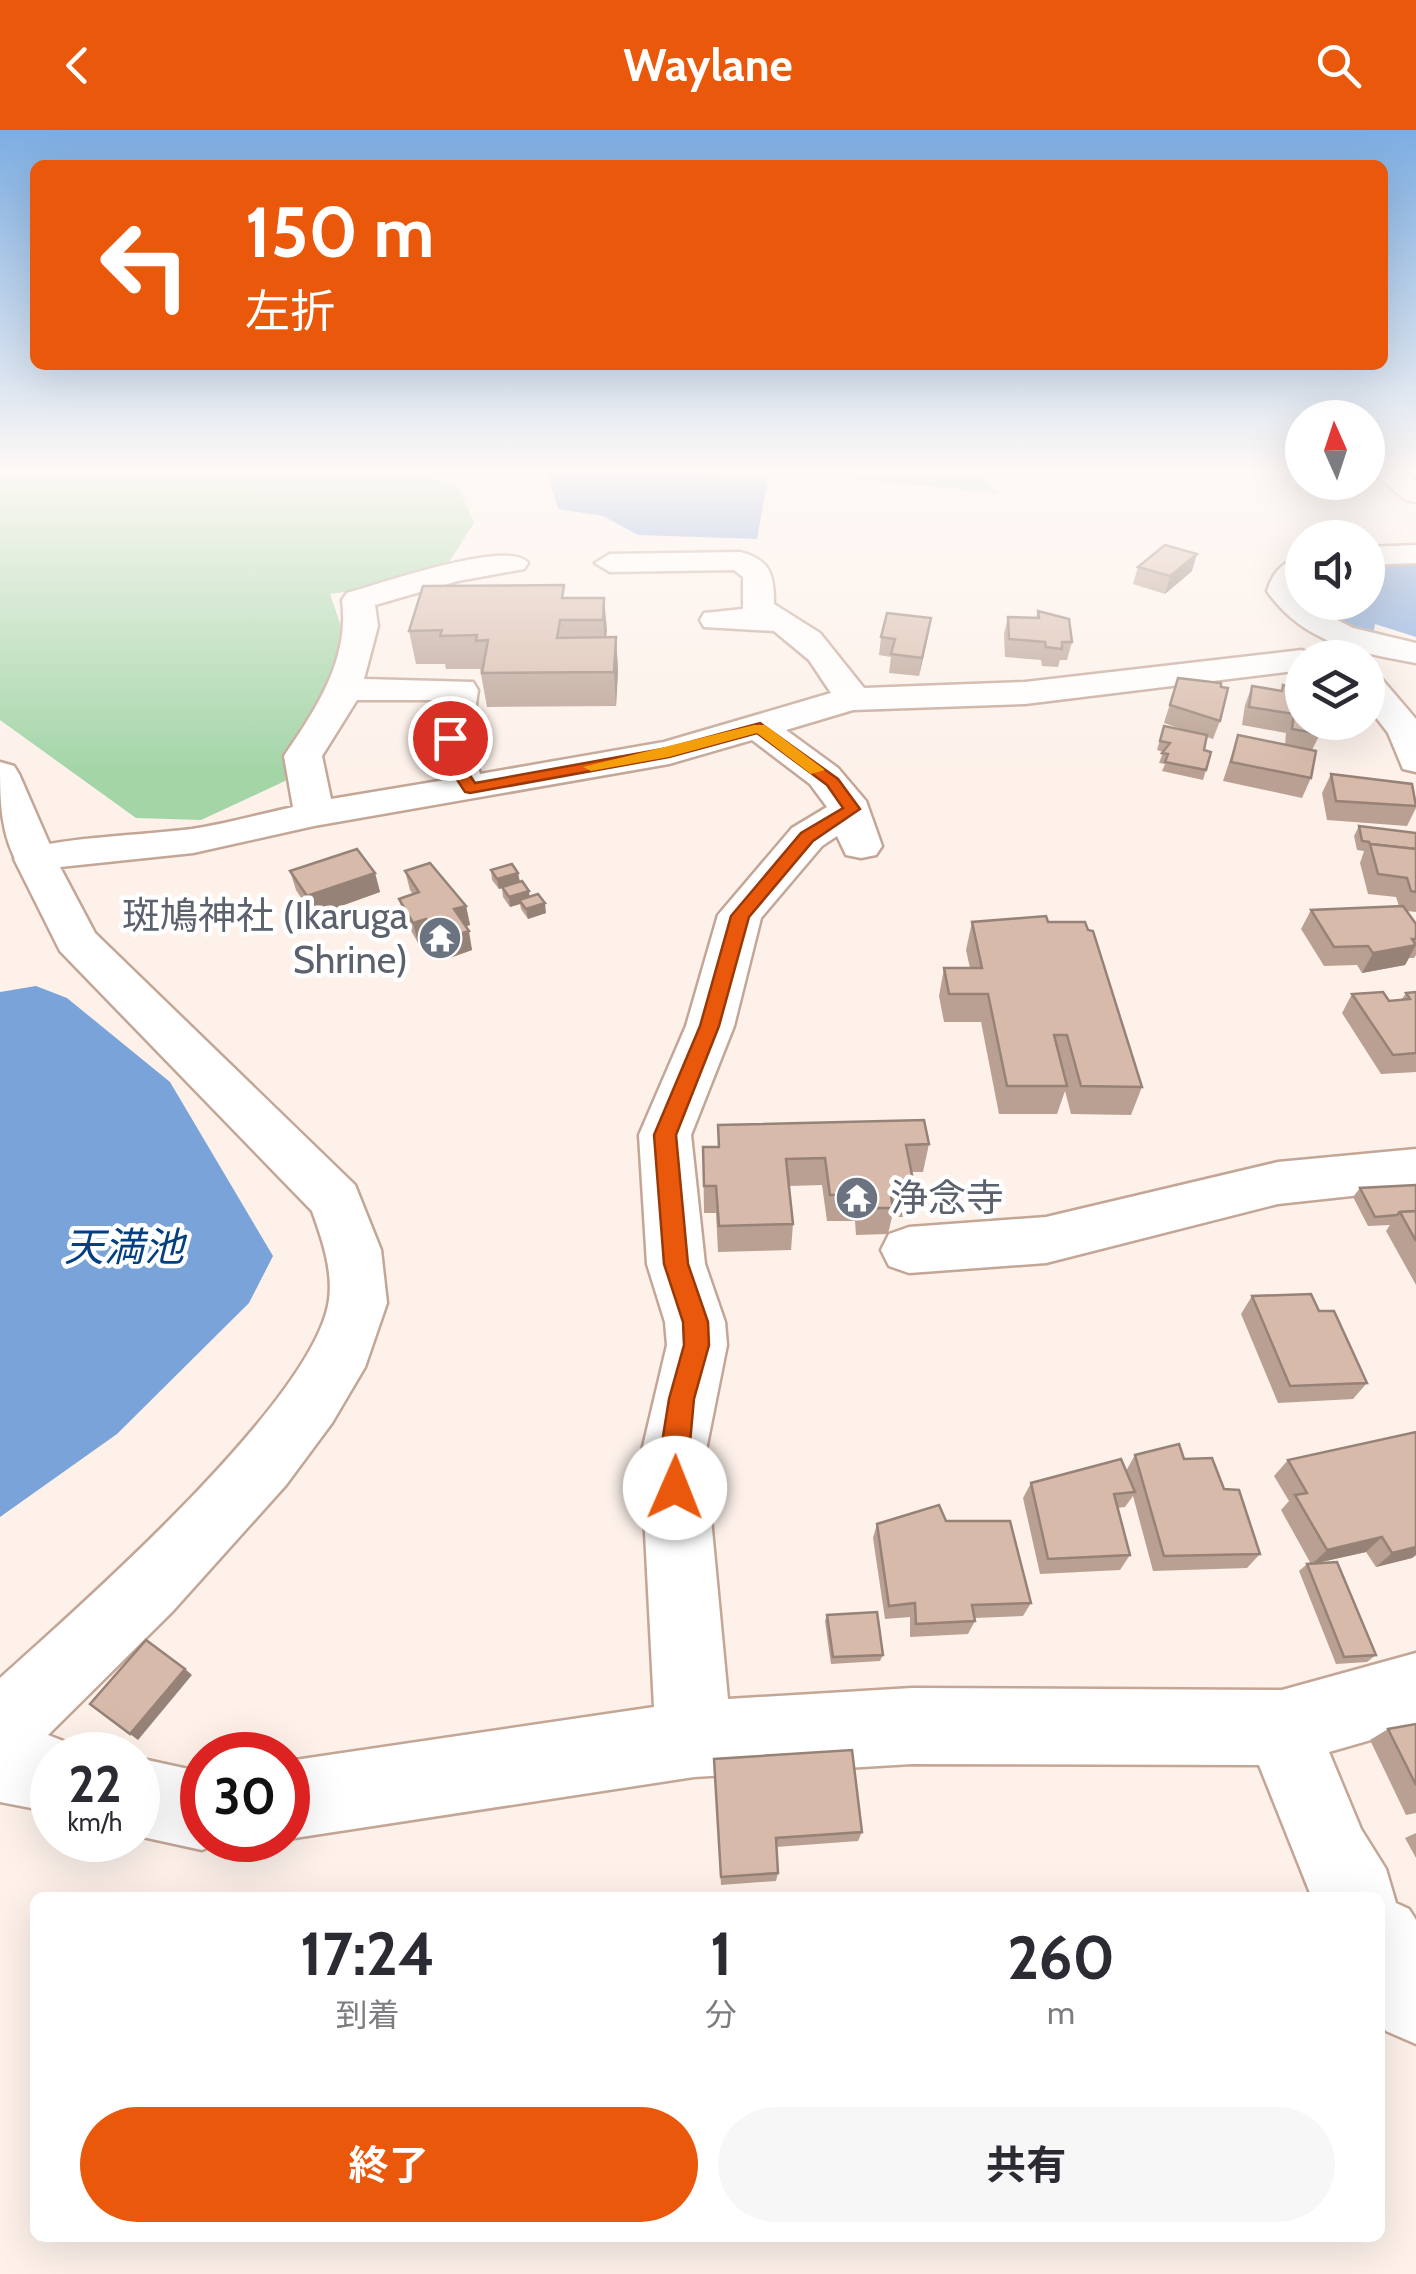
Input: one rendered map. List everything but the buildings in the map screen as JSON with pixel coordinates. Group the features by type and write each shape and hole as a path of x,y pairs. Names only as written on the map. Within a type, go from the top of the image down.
{"street":[{"path":"314,814 302,756 333,715 344,689 362,626 358,600 450,573"},
{"path":"758,573 758,607 772,618 798,627 840,674 850,699"},
{"path":"716,620 772,618"},
{"path":"1312,620 1332,640"},
{"path":"1385,664 1416,653"},
{"path":"34,859 122,845 193,841 314,814 669,753 850,699 994,696 1285,662"},
{"path":"1189,674 1285,695"},
{"path":"344,689 460,690 450,738 452,760 470,788"},
{"path":"1385,704 1406,731 1416,761"},
{"path":"694,1739 673,1455 682,1399 697,1345 696,1322 676,1264 665,1135 710,1026 740,916 807,837 856,827 833,782 760,728"},
{"path":"0,774 34,859 76,941 336,1200 356,1253 358,1306 335,1365 283,1440 119,1618 0,1728"},
{"path":"910,1250 1046,1240 1278,1184 1416,1169"},
{"path":"310,1797 694,1739 912,1726 1282,1728 1416,1690"},
{"path":"1282,1728 1333,1857 1353,1892"},
{"path":"0,1764 30,1770"},
{"path":"1385,1947 1416,2001"}],"green space":[{"path":"0,573 442,573 438,579 330,594 344,635 329,706 285,781 201,820 136,818 0,720"}],"water":[{"path":"1385,573 1416,573 1416,637 1375,624 1374,630 1350,629 1334,620 1385,620"},
{"name":"天満池","path":"36,986 67,998 170,1082 273,1256 249,1303 117,1434 0,1517 0,992"}],"slow traffic":[{"path":"591,767 708,744 760,728 817,770"}],"place":[{"name":"斑鳩神社 (Ikaruga Shrine)","path":"440,938"},
{"name":"浄念寺","path":"857,1198"}],"route":[{"path":"450,738 452,760 470,788 669,753 760,728 833,782 852,809 807,837 740,916 729,943 710,1026 665,1135 676,1264 696,1322 697,1345 682,1399 673,1455 675,1488"}]}
